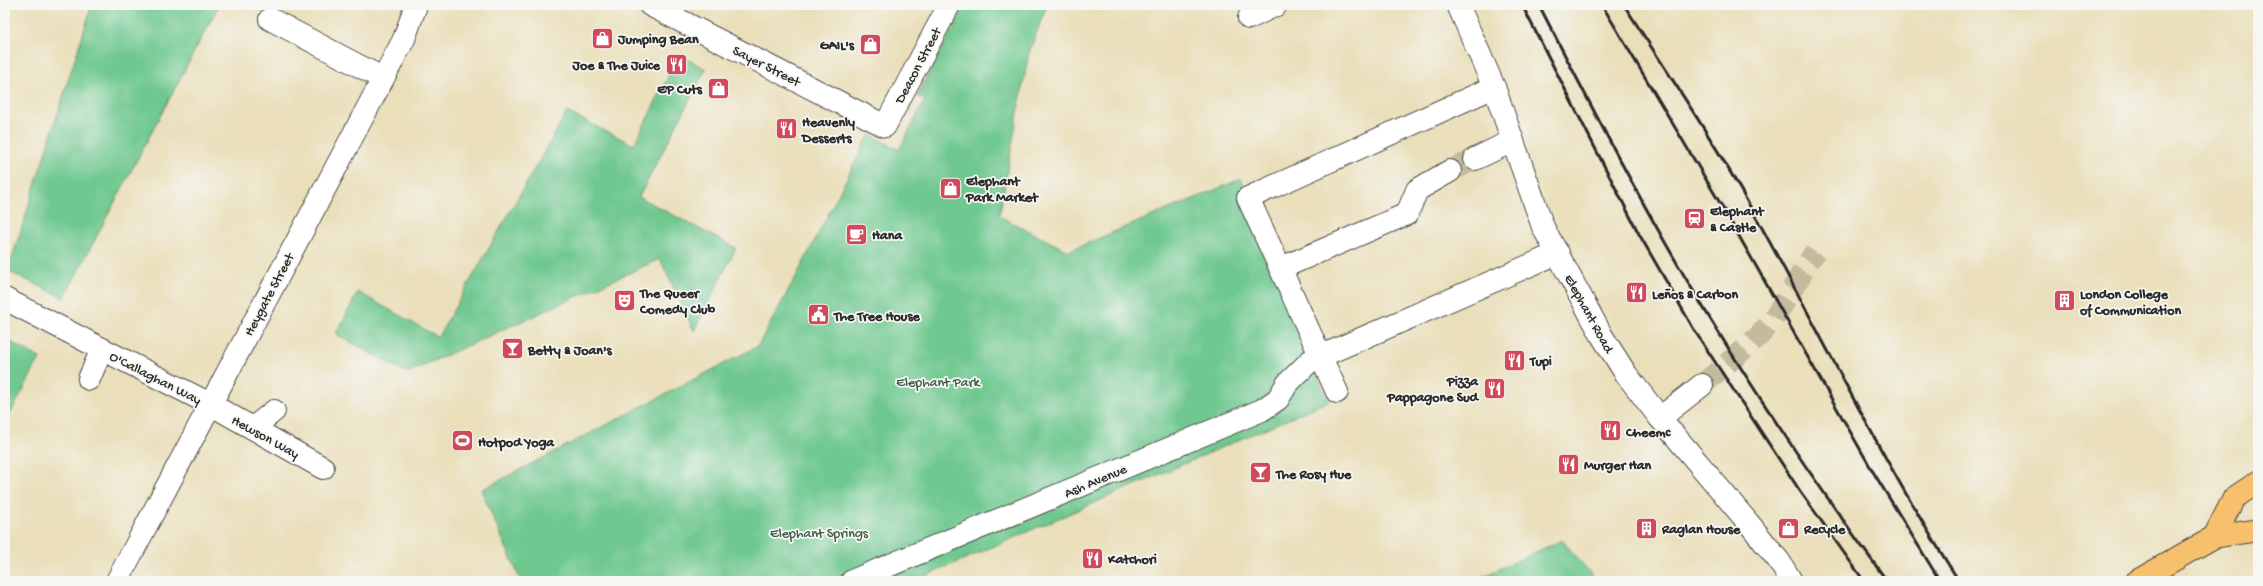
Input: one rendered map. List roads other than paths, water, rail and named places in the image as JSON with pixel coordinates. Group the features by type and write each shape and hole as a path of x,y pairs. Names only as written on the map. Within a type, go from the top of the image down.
{"highway":[{"path":"2214,537 2234,498 2258,482"},
{"path":"2137,581 2214,537 2258,530"}],"street":[{"name":"Heygate Street","path":"117,581 404,39 416,5"},
{"name":"Sayer Street","path":"650,5 885,126"},
{"name":"Deacon Street","path":"885,126 949,5"},
{"path":"1250,18 1276,5"},
{"name":"Elephant Road","path":"1458,5 1494,87 1543,227 1610,349 1626,374 1660,418 1751,526 1779,561 1792,581"},
{"path":"270,19 382,78"},
{"path":"1337,392 1248,198 1494,87"},
{"path":"1475,159 1512,141"},
{"path":"1281,268 1407,214 1416,190 1450,172"},
{"name":"Ash Avenue","path":"852,581 1262,410 1278,399 1287,384 1310,361 1558,253"},
{"name":"O'Callaghan Way","path":"5,299 210,404"},
{"name":"O'Callaghan Way","path":"89,379 102,349"},
{"path":"1660,418 1702,386"},
{"name":"Hewson Way","path":"210,404 323,468"},
{"path":"253,428 274,411"}],"tunnel":[{"path":"1450,171 1475,159"},
{"path":"1702,385 1759,336 1773,320 1815,252"}],"railway":[{"path":"1522,5 1639,234 1696,333 1800,491 1864,581"},
{"path":"1539,5 1628,176 1685,277 1782,432 1887,581"},
{"path":"1602,5 1723,208 1872,470 1940,581"},
{"path":"1624,5 1722,157 1778,256 1878,444 1931,536 1959,581"}],"place":[{"name":"Jumping Bean","path":"603,38"},
{"name":"GAIL's","path":"870,44"},
{"name":"Joe & The Juice","path":"676,64"},
{"name":"EP Cuts","path":"718,88"},
{"name":"Heavenly Desserts","path":"786,129"},
{"name":"Elephant Park Market","path":"951,188"},
{"name":"Elephant & Castle","path":"1695,218"},
{"name":"Hana","path":"856,234"},
{"name":"Leños & Carbon","path":"1637,293"},
{"name":"The Queer Comedy Club","path":"625,300"},
{"name":"London College of Communication","path":"2065,301"},
{"name":"The Tree House","path":"818,315"},
{"name":"Betty & Joan's","path":"513,349"},
{"name":"Tupi","path":"1515,360"},
{"name":"Pizza Pappagone Sud","path":"1494,388"},
{"name":"Cheemc","path":"1611,431"},
{"name":"Hotpod Yoga","path":"462,441"},
{"name":"Murger Han","path":"1569,464"},
{"name":"The Rosy Hue","path":"1260,473"},
{"name":"Raglan House","path":"1647,528"},
{"name":"Recycle","path":"1789,528"},
{"name":"Katchori","path":"1093,558"}],"park label":[{"name":"Elephant Park","path":"938,381"},
{"name":"Elephant Springs","path":"819,532"}]}
